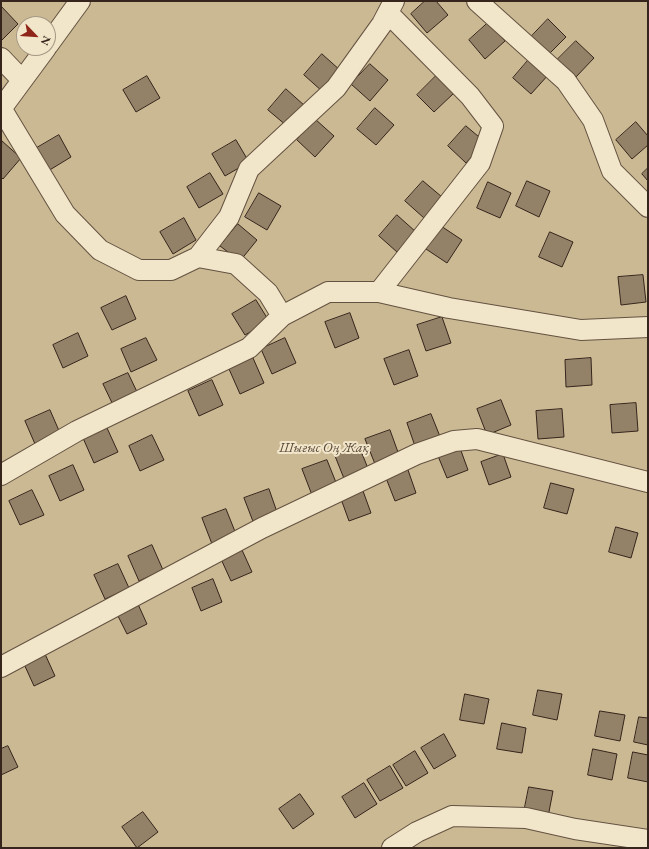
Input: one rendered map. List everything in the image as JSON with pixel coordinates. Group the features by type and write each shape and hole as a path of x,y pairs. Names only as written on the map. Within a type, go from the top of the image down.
{"street":[{"path":"56,34 80,1"},
{"path":"477,1 566,81 593,120 612,171 648,207"},
{"path":"40,56 1,108 65,214 100,250 139,270 171,270 198,257 228,217 249,169 336,88 382,24 391,7 470,96 493,126 480,163 379,292"},
{"path":"1,58 22,80"},
{"path":"198,257 236,264 268,293 282,316"},
{"path":"1,475 77,431 249,348 282,316 328,292 379,292 449,308 581,330 648,326"},
{"path":"1,667 262,528 417,454 454,441 477,439 648,482"},
{"path":"392,848 417,832 452,816 526,818 575,829 648,840"}],"green space":[{"name":"Шығыс Оң Жақ","path":"1,1 648,1 648,848 1,848"}],"building":[{"path":"425,1 436,1 448,15 427,33 411,14"},
{"path":"1,6 16,22 16,26 1,41"},
{"path":"548,19 566,37 547,56 529,39"},
{"path":"489,22 505,41 485,59 469,40"},
{"path":"576,41 594,58 575,78 557,60"},
{"path":"322,54 341,71 323,92 304,75"},
{"path":"531,57 549,74 531,94 513,78"},
{"path":"370,64 388,80 370,101 351,84"},
{"path":"437,75 454,93 434,112 417,95"},
{"path":"147,76 160,98 136,112 123,90"},
{"path":"286,89 305,106 287,126 268,110"},
{"path":"375,108 394,125 376,145 357,129"},
{"path":"315,119 334,136 315,157 297,140"},
{"path":"636,122 648,136 648,145 632,159 616,140"},
{"path":"466,126 485,142 466,163 448,146"},
{"path":"59,135 71,157 48,171 35,149"},
{"path":"236,140 249,162 225,176 212,154"},
{"path":"2,141 21,158 3,179 1,177"},
{"path":"648,168 648,181 642,174"},
{"path":"210,173 223,194 199,208 187,187"},
{"path":"423,181 442,197 424,218 405,201"},
{"path":"527,181 550,191 539,217 516,206"},
{"path":"488,182 511,193 500,218 477,208"},
{"path":"259,193 281,206 267,230 245,217"},
{"path":"397,215 416,232 397,252 379,236"},
{"path":"184,218 196,240 173,254 160,232"},
{"path":"238,224 257,240 240,261 220,246"},
{"path":"441,226 462,240 447,263 426,249"},
{"path":"550,232 573,242 562,267 539,257"},
{"path":"643,275 646,302 621,305 618,277"},
{"path":"126,296 136,319 112,330 101,308"},
{"path":"256,300 269,321 245,335 232,314"},
{"path":"350,313 359,338 335,348 325,322"},
{"path":"442,317 451,343 426,351 417,325"},
{"path":"78,333 88,356 63,368 53,345"},
{"path":"146,338 157,360 131,372 121,349"},
{"path":"285,338 296,363 272,374 261,349"},
{"path":"409,350 418,376 394,385 384,359"},
{"path":"253,358 264,383 240,394 229,369"},
{"path":"591,358 592,385 566,387 565,360"},
{"path":"128,373 139,396 114,407 103,384"},
{"path":"212,380 223,405 199,416 188,391"},
{"path":"501,400 511,425 487,435 477,409"},
{"path":"636,403 638,431 612,433 610,405"},
{"path":"562,409 564,437 538,439 536,411"},
{"path":"50,410 60,433 35,444 25,421"},
{"path":"431,414 441,439 416,449 407,423"},
{"path":"107,428 118,452 94,463 83,438"},
{"path":"390,430 399,455 375,464 365,439"},
{"path":"152,435 164,460 140,471 129,446"},
{"path":"359,446 369,471 345,481 335,456"},
{"path":"460,448 468,470 447,478 438,456"},
{"path":"503,454 511,477 489,485 481,462"},
{"path":"327,460 337,485 312,495 302,469"},
{"path":"73,465 84,490 60,501 49,476"},
{"path":"408,470 416,493 395,501 386,478"},
{"path":"551,483 574,489 567,514 544,508"},
{"path":"269,489 278,515 254,524 244,498"},
{"path":"32,490 44,515 20,525 9,501"},
{"path":"363,491 371,513 349,521 341,499"},
{"path":"226,509 236,534 212,544 202,518"},
{"path":"616,527 638,533 631,558 609,552"},
{"path":"152,545 163,570 139,581 128,556"},
{"path":"242,550 252,572 231,581 221,559"},
{"path":"118,564 129,588 105,599 94,575"},
{"path":"213,579 222,602 201,611 192,588"},
{"path":"137,602 147,624 127,634 116,612"},
{"path":"45,654 55,676 34,686 24,664"},
{"path":"538,690 562,694 557,720 533,715"},
{"path":"465,694 489,699 484,724 460,720"},
{"path":"600,711 625,715 620,741 595,736"},
{"path":"639,717 648,718 648,745 634,742"},
{"path":"502,723 526,728 522,753 497,749"},
{"path":"444,734 456,756 434,769 421,748"},
{"path":"8,746 18,767 1,775 1,749"},
{"path":"593,749 617,754 612,780 588,775"},
{"path":"415,751 428,773 406,786 393,765"},
{"path":"633,752 648,755 648,782 628,778"},
{"path":"390,766 403,788 380,801 367,780"},
{"path":"364,783 377,804 355,818 342,797"},
{"path":"529,787 553,791 548,817 524,812"},
{"path":"300,794 314,814 293,829 279,809"},
{"path":"143,812 158,832 137,848 122,827"}]}
